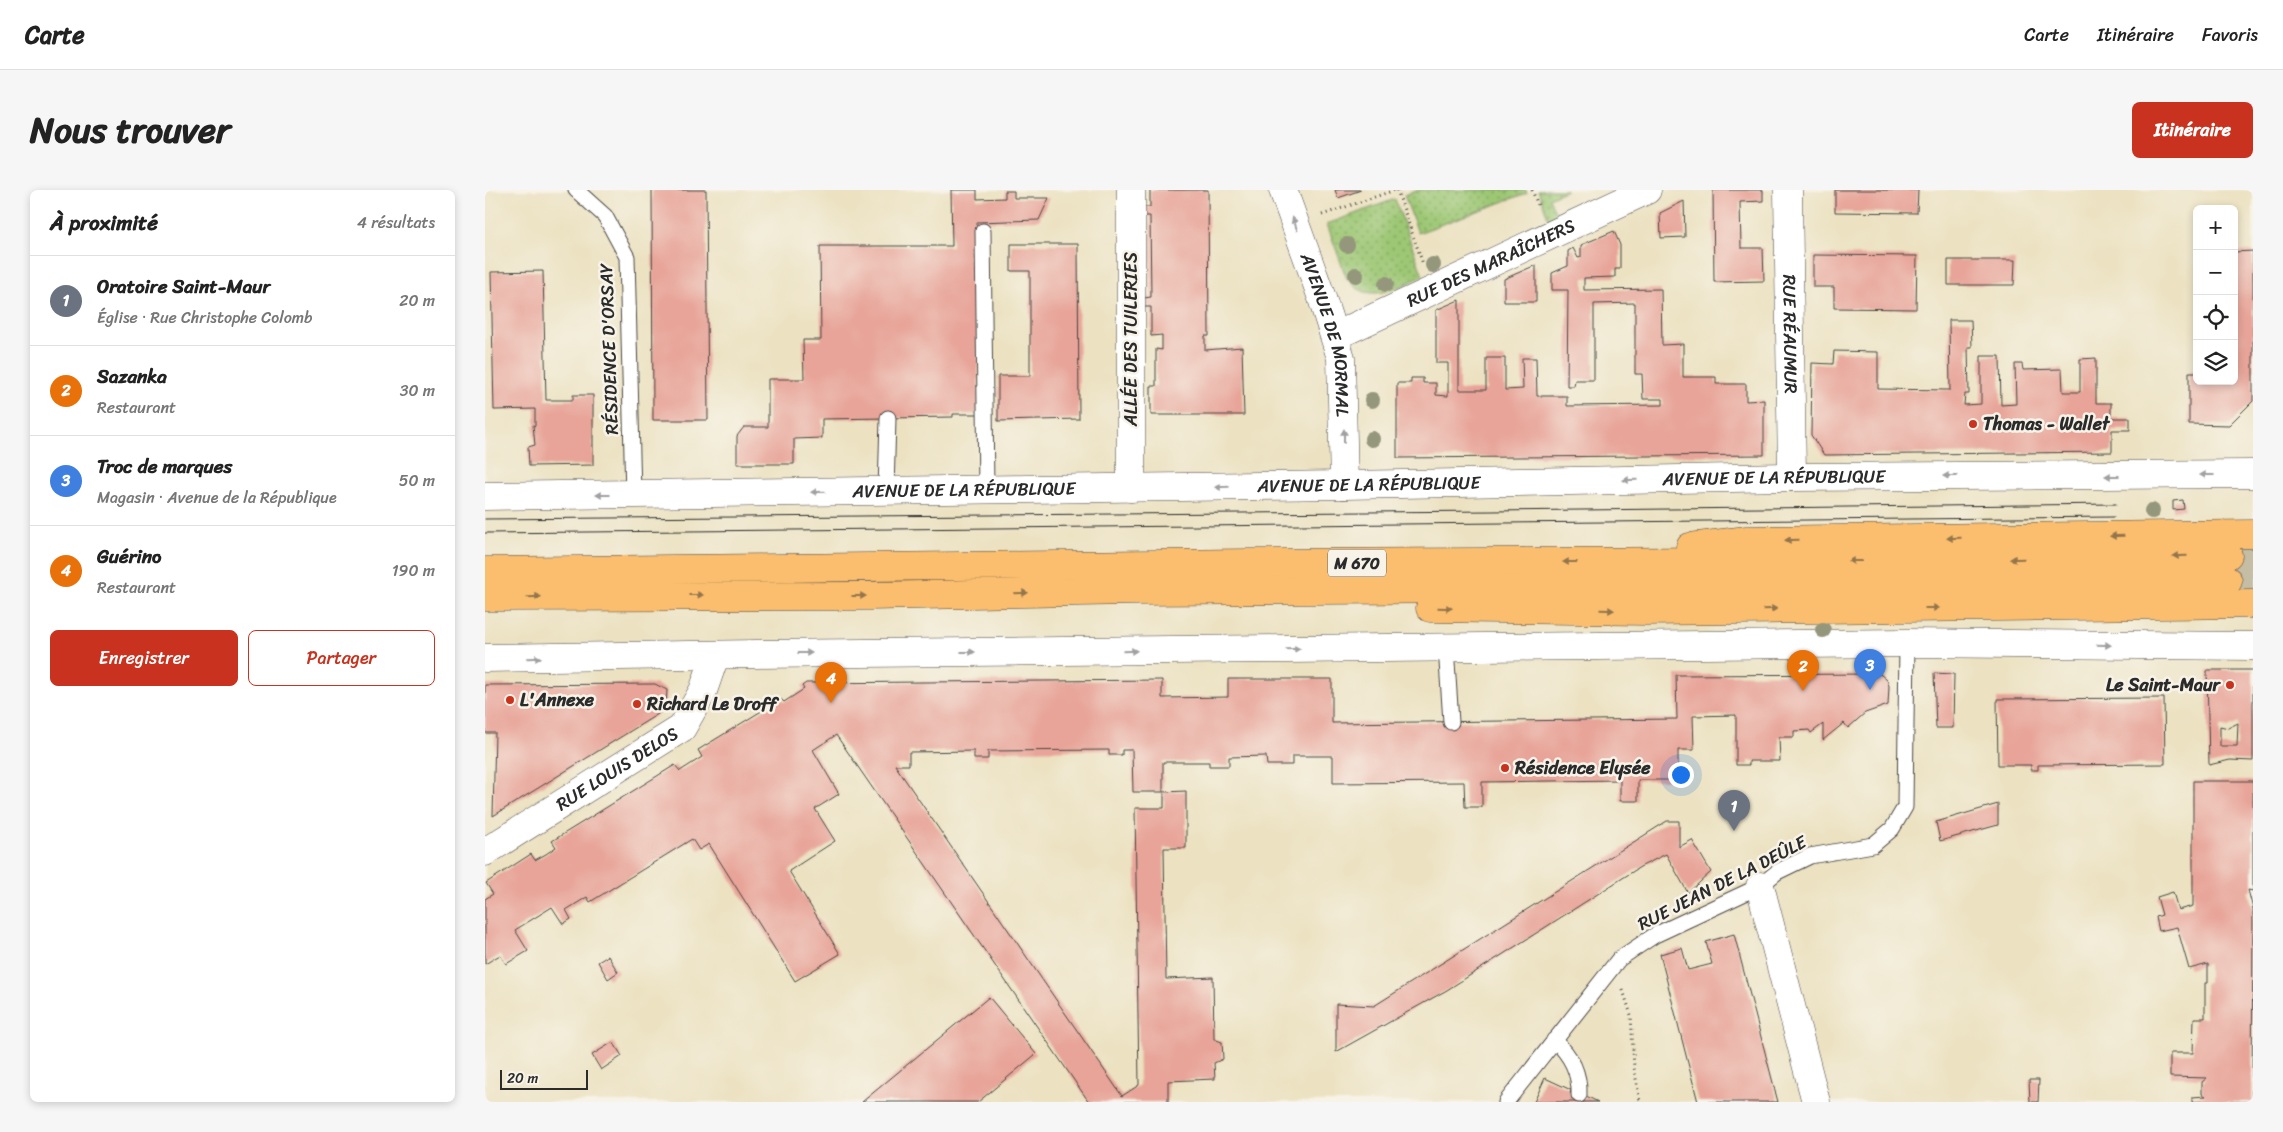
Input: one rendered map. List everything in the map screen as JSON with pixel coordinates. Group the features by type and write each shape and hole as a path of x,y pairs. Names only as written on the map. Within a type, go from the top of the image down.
{"main road":[{"path":"1611,562 1675,549 1747,540 2253,534"},
{"name":"M 670","path":"485,571 1986,560 2228,568 1894,587 1134,591 870,596 485,597"},
{"path":"1134,591 1396,607 1646,611 2253,604"}],"street":[{"name":"ALLÉE DES TUILERIES","path":"1131,190 1131,488"},
{"name":"AVENUE DE MORMAL","path":"1283,190 1335,336 1343,374 1344,485"},
{"name":"RUE DES MARAÎCHERS","path":"1335,336 1647,190"},
{"name":"RUE RÉAUMUR","path":"1788,190 1792,477"},
{"name":"AVENUE DE LA RÉPUBLIQUE","path":"485,496 1792,477 2253,474"},
{"path":"485,658 1907,643 2253,646"},
{"name":"RUE LOUIS DELOS","path":"485,852 682,728 703,691 715,656"},
{"path":"1760,886 1816,1102"}],"lane":[{"name":"RÉSIDENCE D'ORSAY","path":"575,190 605,216 627,257 633,495"},
{"path":"983,232 986,489"},
{"path":"886,491 888,418"},
{"name":"RUE JEAN DE LA DEÛLE","path":"1506,1102 1614,965 1655,934 1760,886 1777,872 1809,856 1873,845 1892,829 1905,807 1907,643"},
{"path":"1446,647 1451,722"},
{"path":"1554,1040 1573,1063 1580,1079 1579,1095"}],"path":[{"path":"1324,214 1396,190 1433,290"},
{"path":"1532,190 1535,198"},
{"path":"1614,965 1631,1015 1634,1067 1640,1102"}],"green space":[{"path":"1419,190 1526,190 1527,193 1418,233 1404,195"},
{"path":"1538,190 1567,190 1549,198 1558,218 1549,221"},
{"path":"1395,199 1423,276 1392,290 1372,293 1363,291 1354,286 1346,277 1327,224"}],"building":[{"path":"652,190 706,190 708,420 653,420"},
{"path":"951,190 977,190 977,199 1005,198 1005,191 1014,191 1014,198 1049,198 1039,220 977,222 979,414 953,414 953,417 822,419 822,438 794,439 794,464 737,464 737,436 744,427 768,427 768,379 804,379 803,340 821,340 820,246 952,246"},
{"path":"1150,190 1208,190 1209,336 1205,336 1205,350 1242,347 1244,415 1151,415 1151,386 1156,386 1156,349 1162,350 1162,335 1151,336 1151,307 1144,307 1144,298 1151,297 1150,216 1143,216 1143,207 1150,207"},
{"path":"1335,190 1361,190 1338,198"},
{"path":"1713,190 1763,190 1763,201 1740,202 1741,248 1763,248 1764,281 1714,282"},
{"path":"1835,190 1918,190 1917,213 1835,212"},
{"path":"1684,201 1685,237 1661,238 1660,213"},
{"path":"1614,231 1620,245 1620,269 1615,269 1615,277 1584,278 1584,290 1661,289 1662,345 1683,344 1683,377 1716,377 1716,384 1746,384 1746,401 1764,400 1764,455 1397,458 1397,383 1411,383 1411,378 1423,378 1423,383 1436,383 1436,395 1448,396 1448,363 1436,363 1436,310 1459,300 1459,390 1486,390 1486,358 1505,358 1505,390 1523,389 1522,358 1536,358 1537,396 1567,396 1567,406 1663,405 1663,399 1643,399 1642,374 1635,374 1635,303 1594,304 1594,380 1575,380 1574,386 1567,386 1568,290 1552,290 1552,273 1568,266 1568,251 1573,248 1578,258 1581,257 1581,245"},
{"path":"1011,244 1078,244 1079,419 998,421 998,376 1030,376 1030,271 1011,271"},
{"path":"2253,251 2253,401 2229,425 2189,424 2189,372 2193,372 2193,385 2238,385 2238,252"},
{"path":"1813,255 1917,256 1916,309 1834,308 1834,287 1813,287"},
{"path":"1948,260 2015,260 2014,285 1948,285"},
{"path":"1536,265 1536,302 1504,302 1504,279"},
{"path":"543,271 546,400 573,400 573,395 593,395 593,465 529,466 528,447 535,445 533,425 535,426 535,409 494,410 491,272"},
{"path":"1949,320 1971,320 1972,347 1968,347 1969,394 1965,394 1964,405 1981,404 1981,356 2000,356 2001,405 2016,404 2015,364 2022,364 2023,370 2062,369 2063,392 2080,392 2080,359 2096,358 2096,403 2111,403 2111,418 2130,418 2130,430 2112,430 2112,452 1824,455 1811,435 1812,363 1833,364 1834,351 1878,352 1878,389 1950,390"},
{"path":"2183,500 2184,509 2173,510 2173,501"},
{"path":"2207,670 2253,670 2253,761 2230,760 2209,765","holes":["2238,723 2237,746 2220,746 2220,726 2228,728"]},
{"path":"1934,673 1954,674 1953,728 1936,728"},
{"path":"1880,674 1887,680 1889,686 1888,705 1865,713 1848,728 1844,723 1823,740 1823,724 1811,733 1809,730 1794,731 1794,737 1779,737 1780,761 1749,761 1749,765 1736,765 1736,715 1693,716 1694,750 1678,750 1678,780 1638,780 1638,801 1620,801 1620,780 1482,782 1482,807 1465,807 1464,782 1333,783 1333,756 1292,756 1292,765 1267,765 1266,756 1229,757 1229,766 1209,766 1209,762 1163,762 1163,792 1133,792 1132,750 1122,750 1122,755 1109,755 1109,750 988,751 988,759 974,759 974,751 909,752 909,765 895,765 1122,1096 1139,1085 1135,808 1164,808 1164,792 1186,791 1186,848 1164,848 1166,979 1213,977 1214,1039 1222,1042 1223,1059 1214,1063 1215,1079 1168,1081 1168,1102 1089,1102 836,735 813,750 839,794 815,809 835,841 789,871 840,954 795,981 709,844 699,850 692,839 590,902 587,897 566,910 571,919 563,924 552,907 515,930 528,951 506,964 500,955 485,964 485,899 493,894 486,883 531,854 535,860 546,854 556,847 552,841 675,765 680,771 702,757 698,750 781,699 784,702 804,689 802,686 806,683 1162,680 1162,698 1228,697 1228,679 1332,679 1332,723 1677,719 1676,675"},
{"path":"655,684 667,690 666,706 658,714 493,816 495,733 485,733 485,685"},
{"path":"2164,698 2165,764 2038,765 2038,770 2031,770 2031,765 1998,765 1997,699"},
{"path":"2193,781 2253,781 2253,891 2248,890 2253,909 2252,1102 2192,1102 2192,1097 2206,1096 2202,1094 2202,1082 2207,1078 2170,1077 2170,1053 2193,1053 2194,1018 2205,1018 2205,983 2208,983 2208,964 2189,969 2177,927 2159,931 2156,917 2162,915 2157,897 2173,892 2178,910 2193,906"},
{"path":"1998,804 1998,825 1940,841 1936,822"},
{"path":"1667,821 1679,821 1679,847 1692,840 1711,872 1688,893 1666,854 1640,867 1447,990 1336,1052 1336,1004 1374,1006"},
{"path":"1734,934 1778,1102 1698,1102 1660,954 1682,948 1688,970 1712,964 1706,942"},
{"path":"608,956 618,972 608,979 598,962"},
{"path":"989,997 1036,1054 978,1102 862,1102"},
{"path":"613,1042 622,1056 601,1070 592,1055"},
{"path":"1545,1078 1571,1090 1570,1093 1584,1100 1586,1096 1598,1102 1534,1102"},
{"path":"2029,1080 2039,1080 2038,1102 2030,1102"}],"tunnel":[{"path":"2228,555 2253,554"},
{"path":"2228,581 2253,580"}],"tram line":[{"path":"485,519 2116,504"},
{"path":"485,533 2114,517"}],"place":[{"name":"Thomas - Wallet","path":"1973,424"},
{"name":"Le Saint-Maur","path":"2230,685"},
{"name":"Troc de marques","path":"1870,690"},
{"name":"Sazanka","path":"1803,691"},
{"name":"L'Annexe","path":"510,700"},
{"name":"Guérino","path":"831,703"},
{"name":"Richard Le Droff","path":"637,704"},
{"name":"Résidence Elysée","path":"1505,768"},
{"name":"Oratoire Saint-Maur","path":"1734,831"}]}
